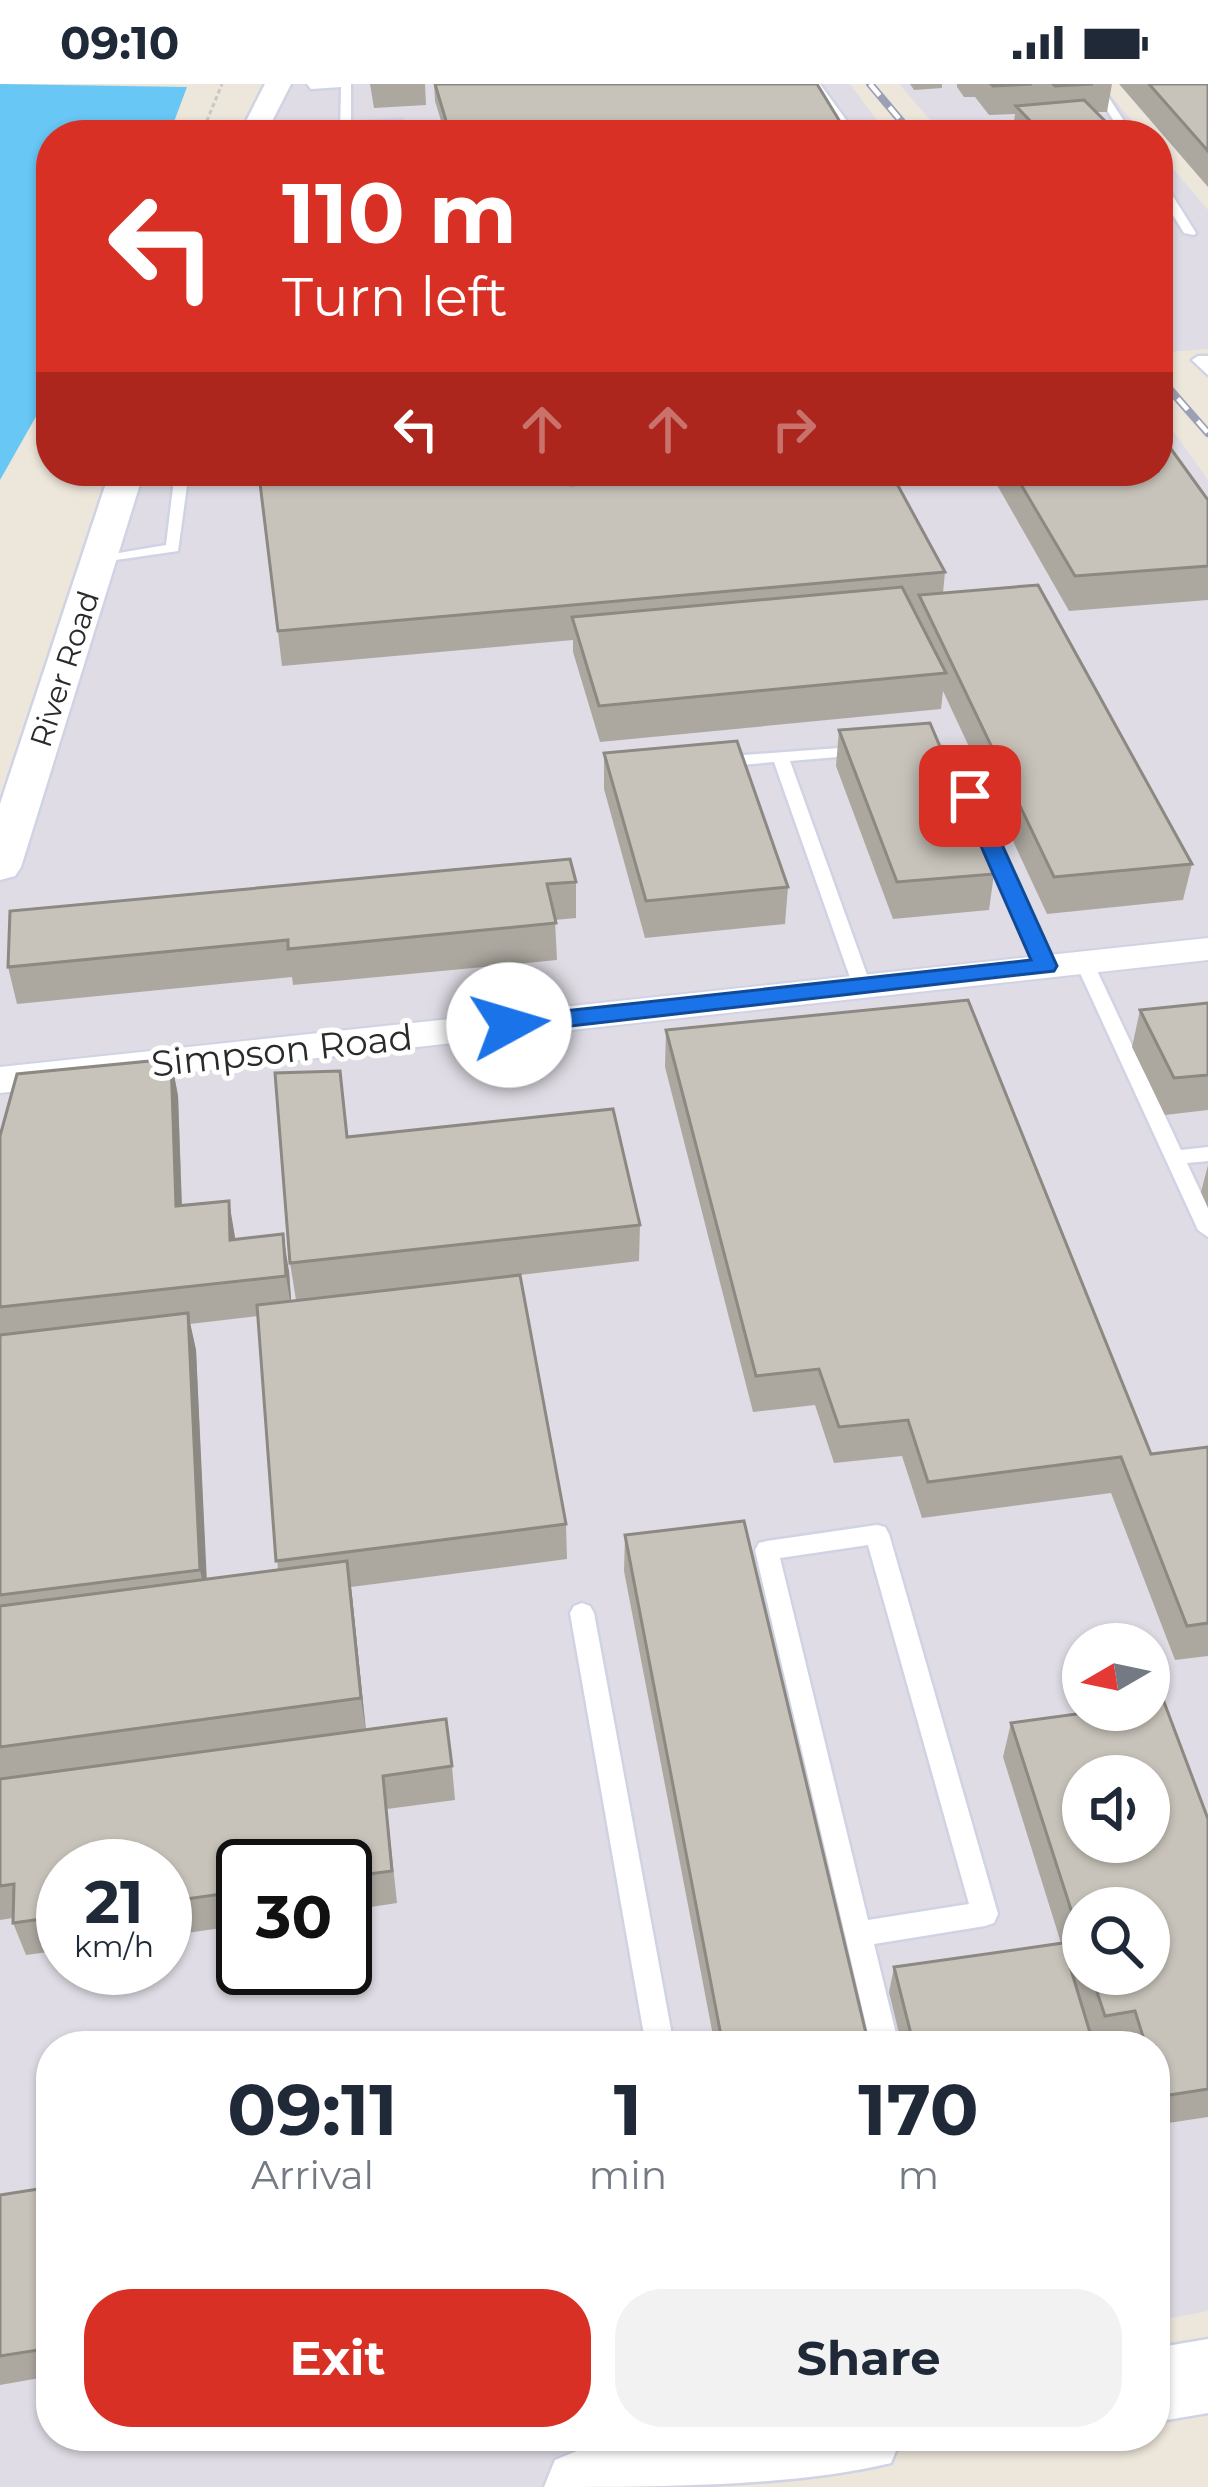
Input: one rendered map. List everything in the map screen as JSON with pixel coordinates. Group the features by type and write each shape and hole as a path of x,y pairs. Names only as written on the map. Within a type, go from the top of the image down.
{"street":[{"path":"260,120 278,84"},
{"name":"River Road","path":"0,867 122,486"},
{"name":"Simpson Road","path":"0,1081 1208,949"},
{"path":"1170,2382 1208,2376"},
{"path":"592,2486 720,2451"}],"lane":[{"path":"310,86 343,84 344,120"},
{"path":"814,84 841,120"},
{"path":"1095,84 1118,120"},
{"path":"1173,205 1190,232"},
{"path":"1208,360 1198,360 1208,371"},
{"path":"100,560 173,548 180,486"},
{"path":"691,764 931,746 951,754 1045,966"},
{"path":"780,757 862,986"},
{"path":"1084,962 1208,1230"},
{"path":"1115,1028 1138,1026"},
{"path":"1174,1158 1208,1154"},
{"path":"858,1934 985,1913 877,1534 766,1550 858,1934 881,2031"},
{"path":"582,1613 656,2031"}],"path":[{"path":"207,120 222,84"}],"shaded area":[{"path":"278,84 850,84 877,120 260,120"},
{"path":"899,84 1101,84 1131,120 930,120"},
{"path":"1173,169 1208,210 1208,349 1173,352"},
{"path":"1173,431 1208,480 1208,2311 1170,2318 1170,2031 36,2031 36,2451 610,2451 573,2487 0,2487 0,867 122,486 1173,486"}],"water":[{"path":"0,84 187,87 175,120 36,120 36,416 0,480"}],"building":[{"path":"435,84 817,84 839,120 446,120"},
{"path":"1149,84 1208,84 1208,151"},
{"path":"1084,100 1104,120 1029,120 1016,106"},
{"path":"1173,452 1208,500 1208,566 1075,576 1022,486 1173,486"},
{"path":"260,486 898,486 945,572 278,631"},
{"path":"1038,585 1192,864 1054,877 919,595"},
{"path":"902,587 946,673 599,706 572,617"},
{"path":"930,723 994,874 897,882 839,730"},
{"path":"737,741 788,887 646,901 604,753"},
{"path":"570,859 576,882 547,884 556,923 288,949 288,940 8,967 10,911"},
{"path":"968,1000 1151,1454 1208,1447 1208,1623 1187,1626 1121,1457 928,1482 908,1420 839,1427 819,1369 756,1376 666,1030"},
{"path":"1208,1003 1208,1075 1174,1078 1140,1010"},
{"path":"171,1059 176,1206 229,1201 230,1240 283,1234 286,1276 0,1307 0,1136 17,1074"},
{"path":"340,1071 347,1137 613,1109 640,1225 290,1263 275,1073"},
{"path":"520,1275 566,1524 276,1561 257,1305"},
{"path":"188,1313 200,1570 0,1595 0,1335"},
{"path":"744,1521 865,2031 720,2031 625,1535"},
{"path":"347,1561 361,1698 0,1747 0,1606"},
{"path":"1062,1716 1062,1731 1170,1731 1170,1718 1208,1819 1208,2089 1170,2095 1170,2031 1141,2031 1135,2011 1105,2016 1098,1995 1170,1995 1170,1887 1064,1887 1011,1723"},
{"path":"446,1719 452,1766 383,1776 392,1871 372,1874 372,1839 216,1839 216,1895 192,1898 192,1839 36,1839 36,1920 13,1923 14,1884 0,1886 0,1779"},
{"path":"1062,1943 1062,1995 1079,1995 1089,2031 910,2031 894,1967"},
{"path":"36,2189 36,2350 0,2356 0,2195"}],"railway":[{"path":"870,84 900,120"},
{"path":"1173,393 1208,433"}],"route":[{"path":"509,1025 1045,966 970,796"}]}
